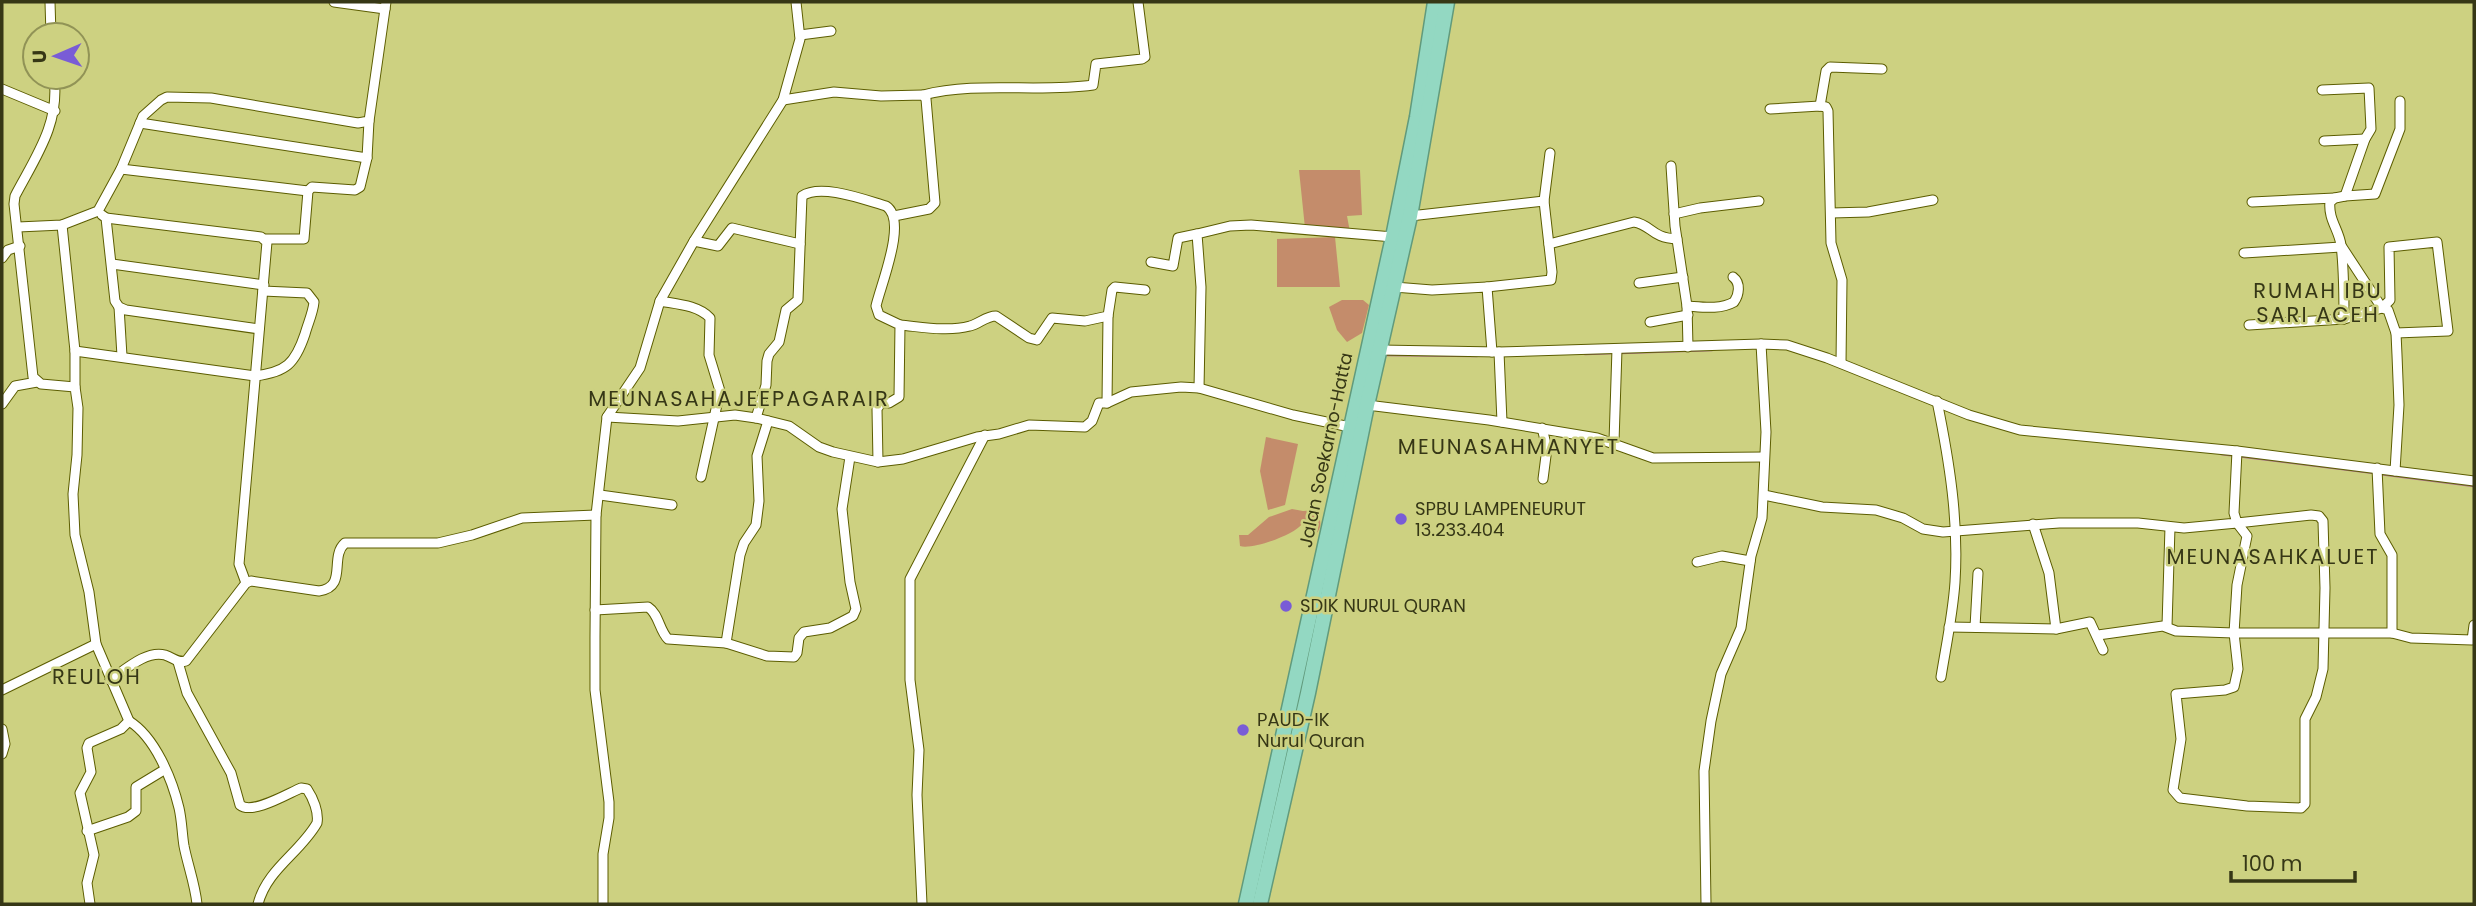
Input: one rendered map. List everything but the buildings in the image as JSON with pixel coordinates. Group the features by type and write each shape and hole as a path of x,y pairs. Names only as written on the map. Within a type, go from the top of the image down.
{"highway":[{"name":"Jalan Soekarno-Hatta","path":"1246,904 1367,405 1370,364 1417,117 1435,2"},
{"name":"Jalan Soekarno-Hatta","path":"1260,904 1350,427 1370,364 1379,351 1394,287 1410,216 1447,2"}],"street":[{"path":"50,2 51,21"},
{"path":"99,211 106,218 266,239 304,239 308,191 317,186 357,189 360,187 367,158 369,121 385,5 334,2"},
{"path":"603,904 603,854 609,802 595,691 595,610 596,515 607,417 640,368 660,301 694,241 783,100 800,36 796,2"},
{"path":"783,100 834,92 881,96 923,95 972,89 1093,85 1096,64 1145,57 1138,2"},
{"path":"800,36 831,31"},
{"path":"1820,106 1826,71 1830,67 1882,69"},
{"path":"2322,90 2370,88 2371,129 2340,197 2330,202 2329,208 2342,247 2382,308 2388,310 2396,332 2399,404 2395,471"},
{"path":"2,89 55,111"},
{"path":"54,91 55,111 47,133 11,203 17,222 33,377 41,384 75,387"},
{"path":"894,216 929,209 935,203 926,99 923,95"},
{"path":"17,222 62,225 99,211 121,169 143,116 161,100 175,97 211,97 358,123 369,121"},
{"path":"2252,202 2375,194 2400,129 2400,102"},
{"path":"1770,109 1820,106 1826,107 1828,111 1831,243 1842,281 1841,363"},
{"path":"140,123 367,158"},
{"path":"2324,141 2365,139"},
{"path":"1394,287 1432,290 1551,280 1544,201 1550,153"},
{"path":"1671,166 1689,347"},
{"path":"121,169 308,191"},
{"path":"756,418 766,385 769,354 779,342 786,310 798,300 801,199 808,192 844,194 891,209 894,216 894,240 876,306 879,316 900,325 964,327 996,316 1037,340 1052,317 1085,321 1108,316"},
{"path":"1831,213 1868,212 1933,200"},
{"path":"1410,216 1544,201"},
{"path":"1674,214 1759,201"},
{"path":"106,218 122,356"},
{"path":"1549,244 1634,222 1642,223 1660,237 1677,239"},
{"path":"62,225 78,408 73,494 75,535 89,592 96,644 129,721 138,727 149,741 180,810 184,844 197,904"},
{"path":"1150,262 1173,266 1178,238 1230,226 1251,225 1393,237"},
{"path":"694,241 718,246 733,228 800,244"},
{"path":"1198,234 1201,287 1199,388"},
{"path":"246,583 239,564 266,239"},
{"path":"2249,325 2344,319 2382,308 2390,300 2389,247 2437,242 2448,331 2396,332"},
{"path":"2,258 8,250 20,246"},
{"path":"2244,253 2342,247"},
{"path":"2342,247 2344,319"},
{"path":"75,351 255,376 274,373 291,363 299,351 314,306 313,298 307,293 112,264"},
{"path":"1650,323 1687,310 1734,303 1738,281 1733,277"},
{"path":"1639,283 1683,278"},
{"path":"1107,404 1108,316 1112,290 1115,287 1145,290"},
{"path":"1488,287 1502,422"},
{"path":"660,301 692,308 710,317 709,355 720,386 716,417 701,477"},
{"path":"118,307 258,329"},
{"path":"878,462 877,409 881,403 899,397 900,325"},
{"path":"1379,351 1497,355 1617,353 1689,347 1761,348 1787,345 1841,363 1969,415 2020,430 2377,473 2395,471 2474,481"},
{"path":"1706,904 1704,771 1711,721 1721,674 1741,628 1750,561 1762,517 1766,432 1761,348"},
{"path":"1614,442 1617,353"},
{"path":"2,404 15,386 37,382"},
{"path":"607,417 678,421 735,415 756,418 789,426 819,447 878,462 903,459 985,435 1036,425 1085,428 1092,421 1099,403 1107,404 1131,393 1181,387 1199,388 1293,415 1350,427"},
{"path":"1937,401 1950,465 1955,532 1955,585 1941,677"},
{"path":"1367,405 1542,428 1614,442 1637,454 1653,458 1764,457"},
{"path":"726,643 740,555 744,543 756,526 759,501 757,456 768,421"},
{"path":"1542,428 1547,448 1544,479"},
{"path":"922,904 917,795 919,750 910,680 910,579 985,435"},
{"path":"1764,495 1822,507 1876,510 1932,531 1955,532 2033,524 2138,523 2169,527 2237,523 2311,515 2321,518 2325,588 2323,669 2316,697 2305,719 2305,804 2301,808 2247,806 2180,798 2175,795 2173,781 2181,739 2175,696 2177,693 2234,687 2238,669 2234,633 2237,585 2247,536 2237,523 2234,513 2236,455"},
{"path":"595,610 648,607 652,610 663,635 668,639 726,643 767,656 794,657 799,638 804,632 830,628 853,616 856,609 850,582 842,509 850,457"},
{"path":"2377,473 2379,534 2392,555 2392,633"},
{"path":"600,495 672,505"},
{"path":"110,680 141,659 155,654 163,654 178,662 186,661 246,583 251,581 325,591 331,588 335,583 340,548 345,543 438,543 522,518 596,515"},
{"path":"2033,524 2049,573 2056,629"},
{"path":"2167,626 2169,527"},
{"path":"1697,562 1722,556 1750,561"},
{"path":"1975,627 1978,573"},
{"path":"1949,627 2056,629 2090,622 2103,650"},
{"path":"2098,635 2167,626 2176,631 2392,633 2411,638 2472,639 2474,625"},
{"path":"2,690 96,644"},
{"path":"178,662 187,693 231,773 240,805 246,810 301,788 307,789 314,803 317,823 299,847 274,872 258,904"},
{"path":"90,904 87,883 94,855 80,793 92,772 88,745 121,729 129,721"},
{"path":"2,729 5,744 2,754"},
{"path":"87,831 128,817 136,811 136,787 164,770"}],"shaded area":[{"path":"1299,170 1360,170 1362,215 1347,216 1350,232 1305,228"},
{"path":"1335,237 1340,287 1277,287 1277,239"},
{"path":"1342,300 1363,300 1369,305 1362,333 1347,342 1337,330 1329,307"},
{"path":"1266,437 1298,444 1285,505 1268,510 1260,471"},
{"path":"1292,509 1317,510 1320,524 1314,536 1302,524 1291,533 1272,541 1254,546 1240,546 1239,535 1248,535 1269,517"}],"waterway":[{"path":"1620,353 1712,350"},
{"path":"1585,354 1614,353"},
{"path":"1386,355 1477,356"},
{"path":"2221,454 2374,473"},
{"path":"2380,474 2474,486"}],"place":[{"name":"SPBU LAMPENEURUT 13.233.404","path":"1401,519"},
{"name":"SDIK NURUL QURAN","path":"1286,606"},
{"name":"PAUD-IK Nurul Quran","path":"1243,730"}],"district":[{"name":"RUMAH IBU SARI ACEH","path":"2318,303"},
{"name":"MEUNASAHAJEEPAGARAIR","path":"739,399"},
{"name":"MEUNASAHMANYET","path":"1509,447"},
{"name":"MEUNASAHKALUET","path":"2273,557"},
{"name":"REULOH","path":"97,677"}]}
